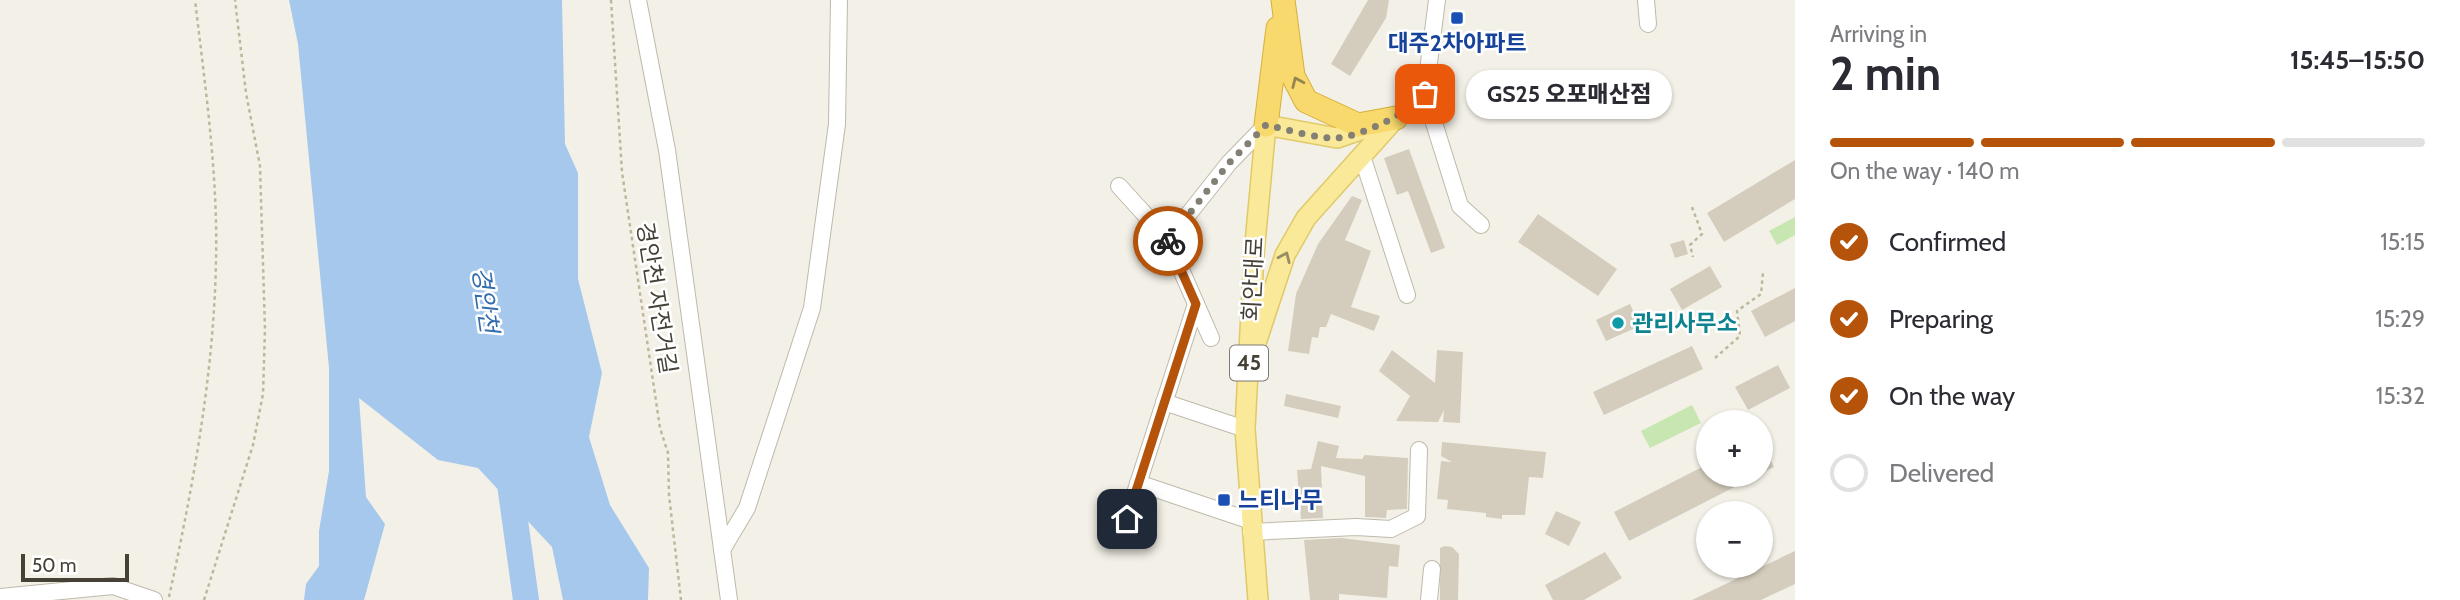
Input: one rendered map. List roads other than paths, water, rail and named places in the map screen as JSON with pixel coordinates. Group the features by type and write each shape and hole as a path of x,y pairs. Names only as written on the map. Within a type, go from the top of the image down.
{"highway":[{"path":"1282,0 1293,76 1306,101 1358,125 1396,118"},
{"name":"회안대로","path":"1266,125 1282,0"}],"main road":[{"path":"1266,125 1337,138 1396,118"},
{"path":"1248,368 1284,255 1306,218 1396,118"},
{"name":"회안대로","path":"1258,600 1245,429 1254,254 1266,125"}],"street":[{"path":"638,0 667,150 729,600"},
{"path":"722,550 747,508 812,307 837,124 839,0"},
{"path":"1437,0 1425,94 1460,206 1481,225"},
{"path":"1646,0 1648,24"},
{"path":"1396,118 1413,107 1425,94"},
{"path":"1168,240 1229,163 1266,125"},
{"path":"1362,156 1407,295"},
{"path":"1119,187 1168,240 1210,338"},
{"path":"1127,519 1196,304"},
{"path":"1164,402 1245,429"},
{"path":"1138,483 1251,527 1391,529 1417,516 1419,450"},
{"path":"1429,600 1432,569"},
{"path":"0,597 113,586 154,600"}],"water":[{"path":"289,0 562,0 565,144 578,173 578,279 602,373 589,437 610,505 649,568 648,600 563,600 552,547 478,468 438,460 359,398 366,497 385,524 364,600 304,600 306,584 319,566 319,531 329,471 329,368 298,44"}],"waterway":[{"name":"경안천","path":"508,470 526,600"}],"place":[{"name":"대주2차아파트","path":"1457,18"},
{"name":"GS25 오포매산점","path":"1425,94"},
{"name":"관리사무소","path":"1618,323"},
{"name":"느티나무","path":"1224,500"}]}
